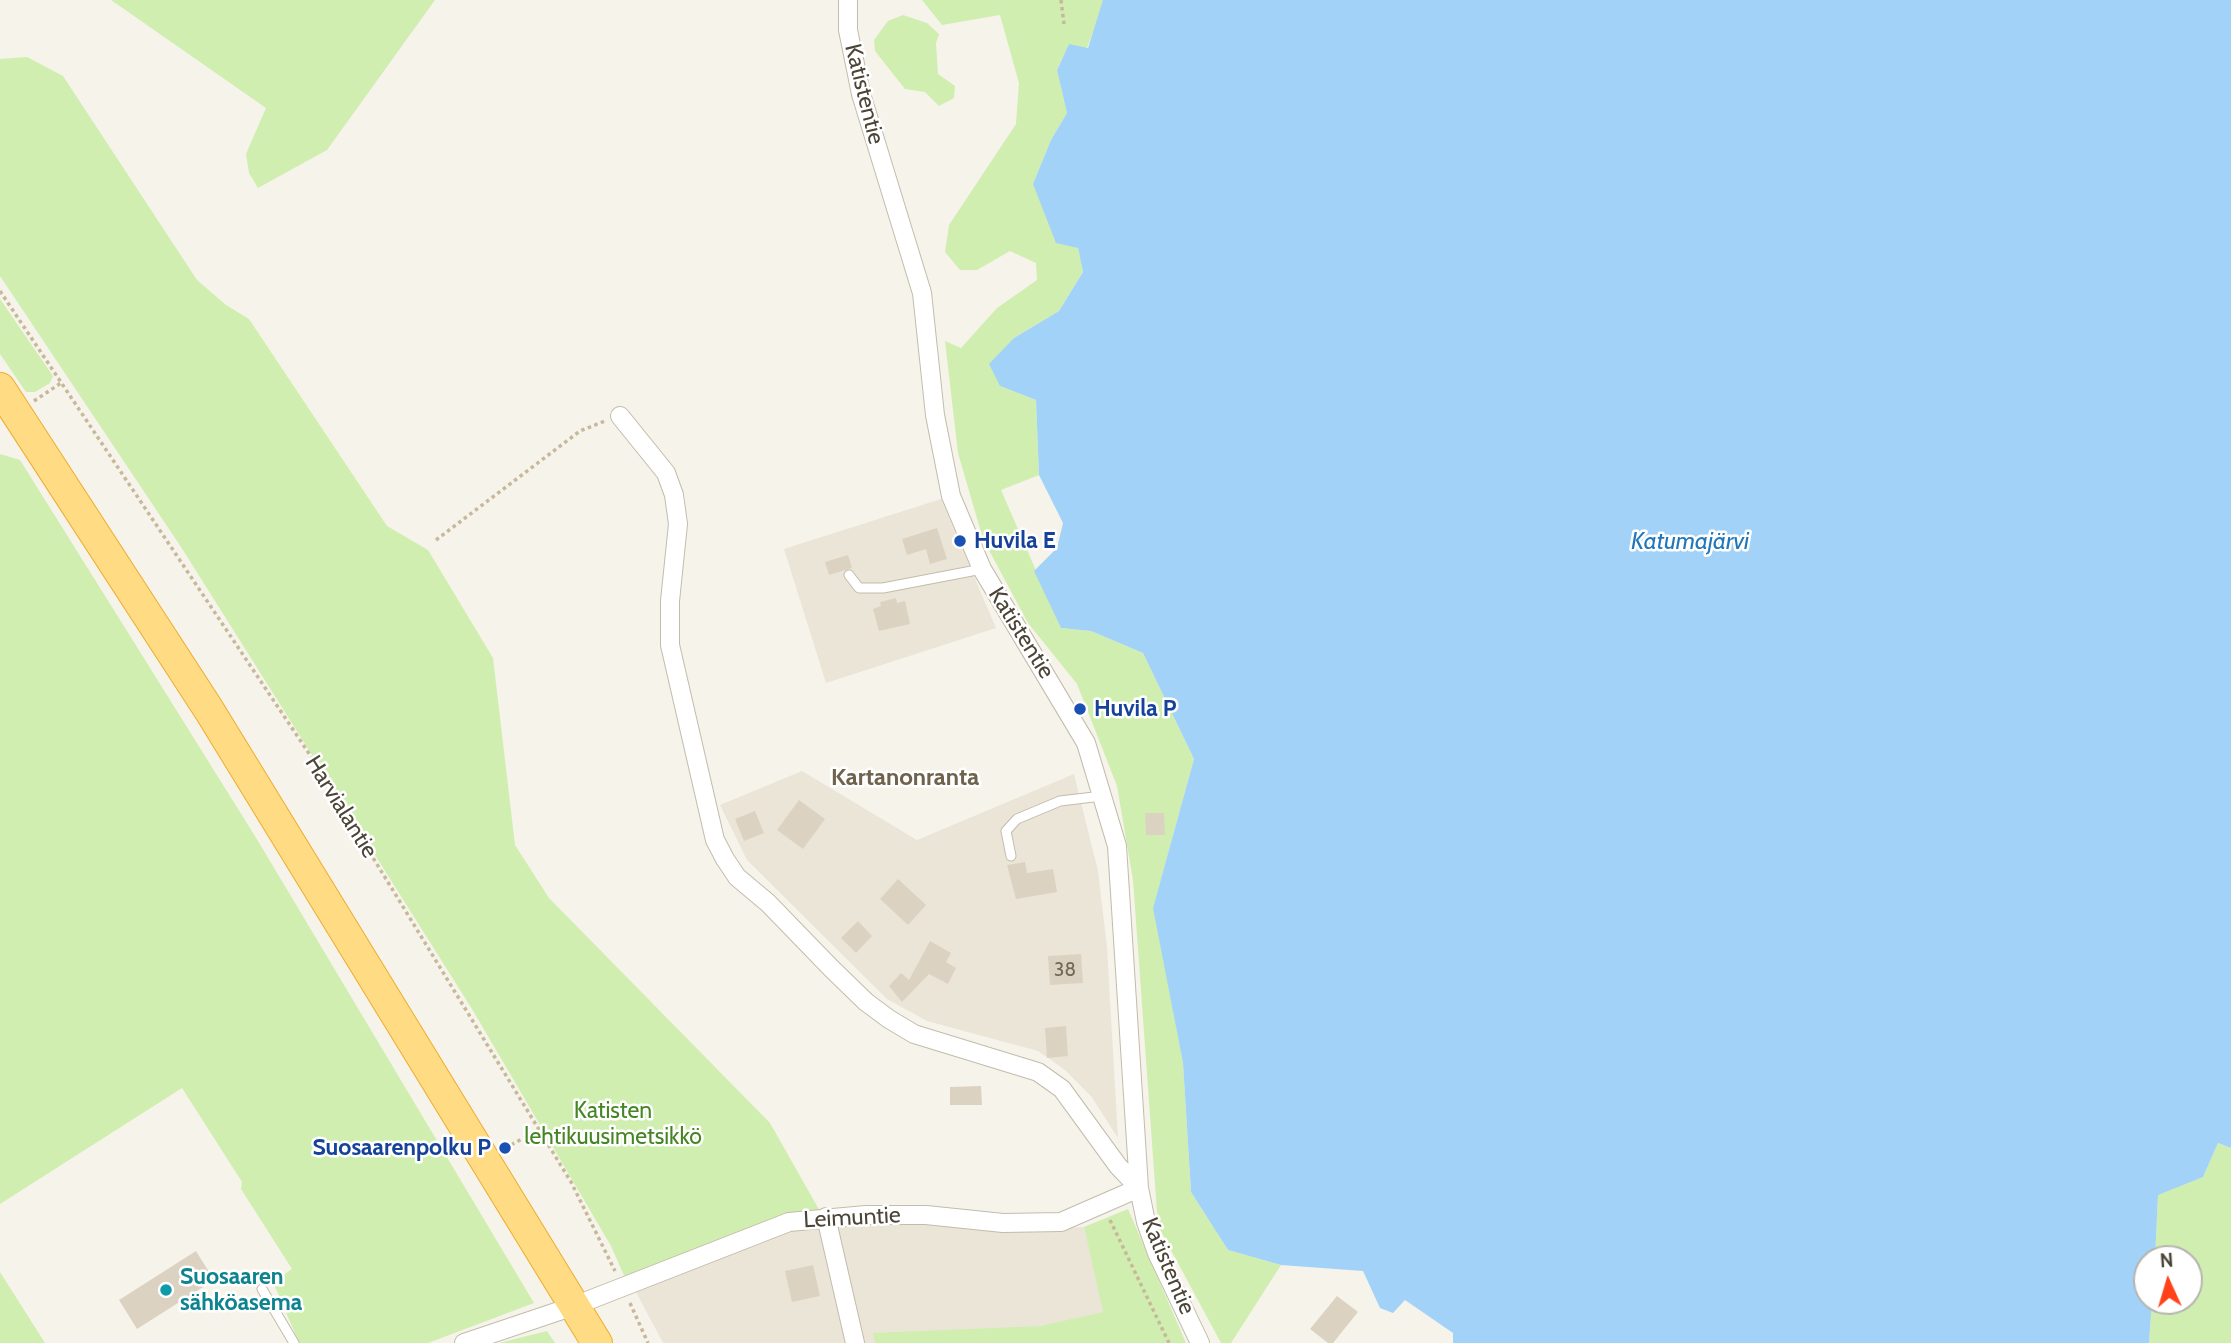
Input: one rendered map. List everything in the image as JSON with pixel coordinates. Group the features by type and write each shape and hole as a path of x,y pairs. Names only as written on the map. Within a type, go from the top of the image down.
{"highway":[{"path":"0,388 8,418 209,710 597,1343"}],"street":[{"name":"Katistentie","path":"848,0 848,30 861,94 922,293 935,415 951,496 982,569 1086,743 1117,846 1139,1188 1146,1222 1157,1253 1200,1343"},
{"name":"Katistentie","path":"620,416 666,473 674,495 678,524 670,601 670,645 715,840 737,877 768,903 866,1002 889,1019 935,1041 1038,1072 1062,1089 1118,1166 1139,1188"},
{"name":"Leimuntie","path":"464,1343 574,1306 789,1222 826,1217 926,1215 967,1222 1060,1222 1139,1188"},
{"path":"826,1217 855,1343"}],"lane":[{"path":"849,575 859,588 883,588 982,569"},
{"path":"1011,856 1006,831 1017,819 1060,801 1102,796"},
{"path":"262,1289 294,1343"}],"path":[{"path":"1061,0 1064,24"},
{"name":"Harvialantie","path":"0,291 314,761 571,1182 648,1343"},
{"path":"8,418 61,383"},
{"path":"436,540 579,431 620,416"},
{"path":"505,1148 539,1130"},
{"path":"1103,1205 1169,1343"}],"shaded area":[{"path":"941,499 996,628 826,683 784,549"},
{"path":"802,771 917,840 1074,774 1098,871 1107,947 1118,1138 1091,1096 1065,1070 1038,1051 927,1021 887,999 747,860 720,805"},
{"path":"851,1221 923,1222 983,1231 1084,1227 1104,1312 1041,1326 1051,1343 663,1343 635,1290 789,1229"}],"green space":[{"path":"111,0 435,0 327,150 258,188 249,173 246,154 266,108"},
{"path":"922,0 1103,0 1104,3 1087,48 1069,45 1057,69 1067,113 1051,140 1033,184 1078,248 1083,272 1059,311 1014,338 1000,386 1036,400 1039,475 1001,490 1061,628 1091,631 1143,653 1194,759 1154,905 1183,1063 1191,1192 1228,1250 1281,1265 1231,1343 1221,1343 1158,1226 1133,880 1117,786 1077,684 1028,623 983,539 958,453 945,341 961,348 997,308 1037,280 1036,263 1010,251 977,270 960,270 945,252 949,225 1016,124 1019,83 1000,15 942,25"},
{"path":"903,15 927,23 939,34 936,43 938,74 955,86 954,98 939,106 925,92 905,89 875,51 874,40 888,21"},
{"name":"Katisten lehtikuusimetsikkö","path":"27,57 63,76 197,280 226,305 249,319 387,526 428,550 493,658 515,845 549,898 770,1123 821,1213 626,1280 611,1246 472,1009 181,547 0,276 0,59"},
{"path":"0,299 53,376 50,383 35,392 26,392 0,354"},
{"path":"0,454 20,460 258,841 534,1303 428,1343 299,1343 273,1282 292,1269 241,1189 242,1182 182,1088 0,1204"},
{"path":"2218,1143 2231,1148 2231,1343 2149,1343 2151,1315 2203,1315 2203,1245 2156,1245 2158,1194 2203,1177"},
{"path":"1128,1209 1186,1343 875,1343 873,1333 1040,1326 1103,1312 1084,1227"},
{"path":"0,1272 45,1343 0,1343"},
{"path":"547,1331 555,1343 499,1343"}],"water":[{"name":"Katumajärvi","path":"1103,0 2231,0 2231,1148 2218,1143 2203,1177 2158,1195 2156,1245 2133,1245 2133,1315 2151,1315 2149,1343 1453,1343 1453,1333 1405,1300 1393,1313 1380,1308 1363,1271 1281,1265 1228,1250 1191,1192 1183,1063 1153,908 1194,759 1143,653 1091,631 1061,628 1034,571 1057,548 1063,523 1039,475 1036,400 1000,386 989,364 1014,338 1059,311 1083,272 1078,248 1056,243 1033,184 1051,140 1067,113 1057,70 1069,44 1088,48"}],"building":[{"path":"937,528 947,559 930,564 926,549 907,555 902,539"},
{"path":"848,555 852,568 829,575 825,562"},
{"path":"896,598 897,603 905,601 910,624 879,631 873,609 881,606 880,602"},
{"path":"799,800 825,819 803,849 777,830"},
{"path":"755,811 764,833 744,841 735,819"},
{"path":"1145,813 1164,813 1165,835 1146,835"},
{"path":"1025,862 1027,873 1053,869 1057,892 1016,899 1007,865"},
{"path":"898,879 926,905 908,925 880,899"},
{"path":"858,921 872,936 856,953 841,938"},
{"path":"930,941 951,953 946,962 956,968 948,984 929,974 902,1002 889,986 901,973 909,980"},
{"path":"1081,954 1083,983 1050,985 1048,956"},
{"path":"1066,1026 1068,1056 1047,1058 1045,1028"},
{"path":"981,1086 982,1105 950,1105 950,1087"},
{"name":"Suosaaren sähköasema","path":"196,1251 214,1280 137,1329 119,1300"},
{"path":"813,1265 820,1296 792,1302 785,1271"},
{"path":"1337,1296 1358,1312 1333,1343 1328,1343 1310,1329"}],"place":[{"name":"Huvila E","path":"960,541"},
{"name":"Huvila P","path":"1080,709"},
{"name":"Suosaarenpolku P","path":"505,1148"},
{"name":"Suosaaren sähköasema","path":"166,1290"}],"district":[{"name":"Kartanonranta","path":"905,778"}]}
